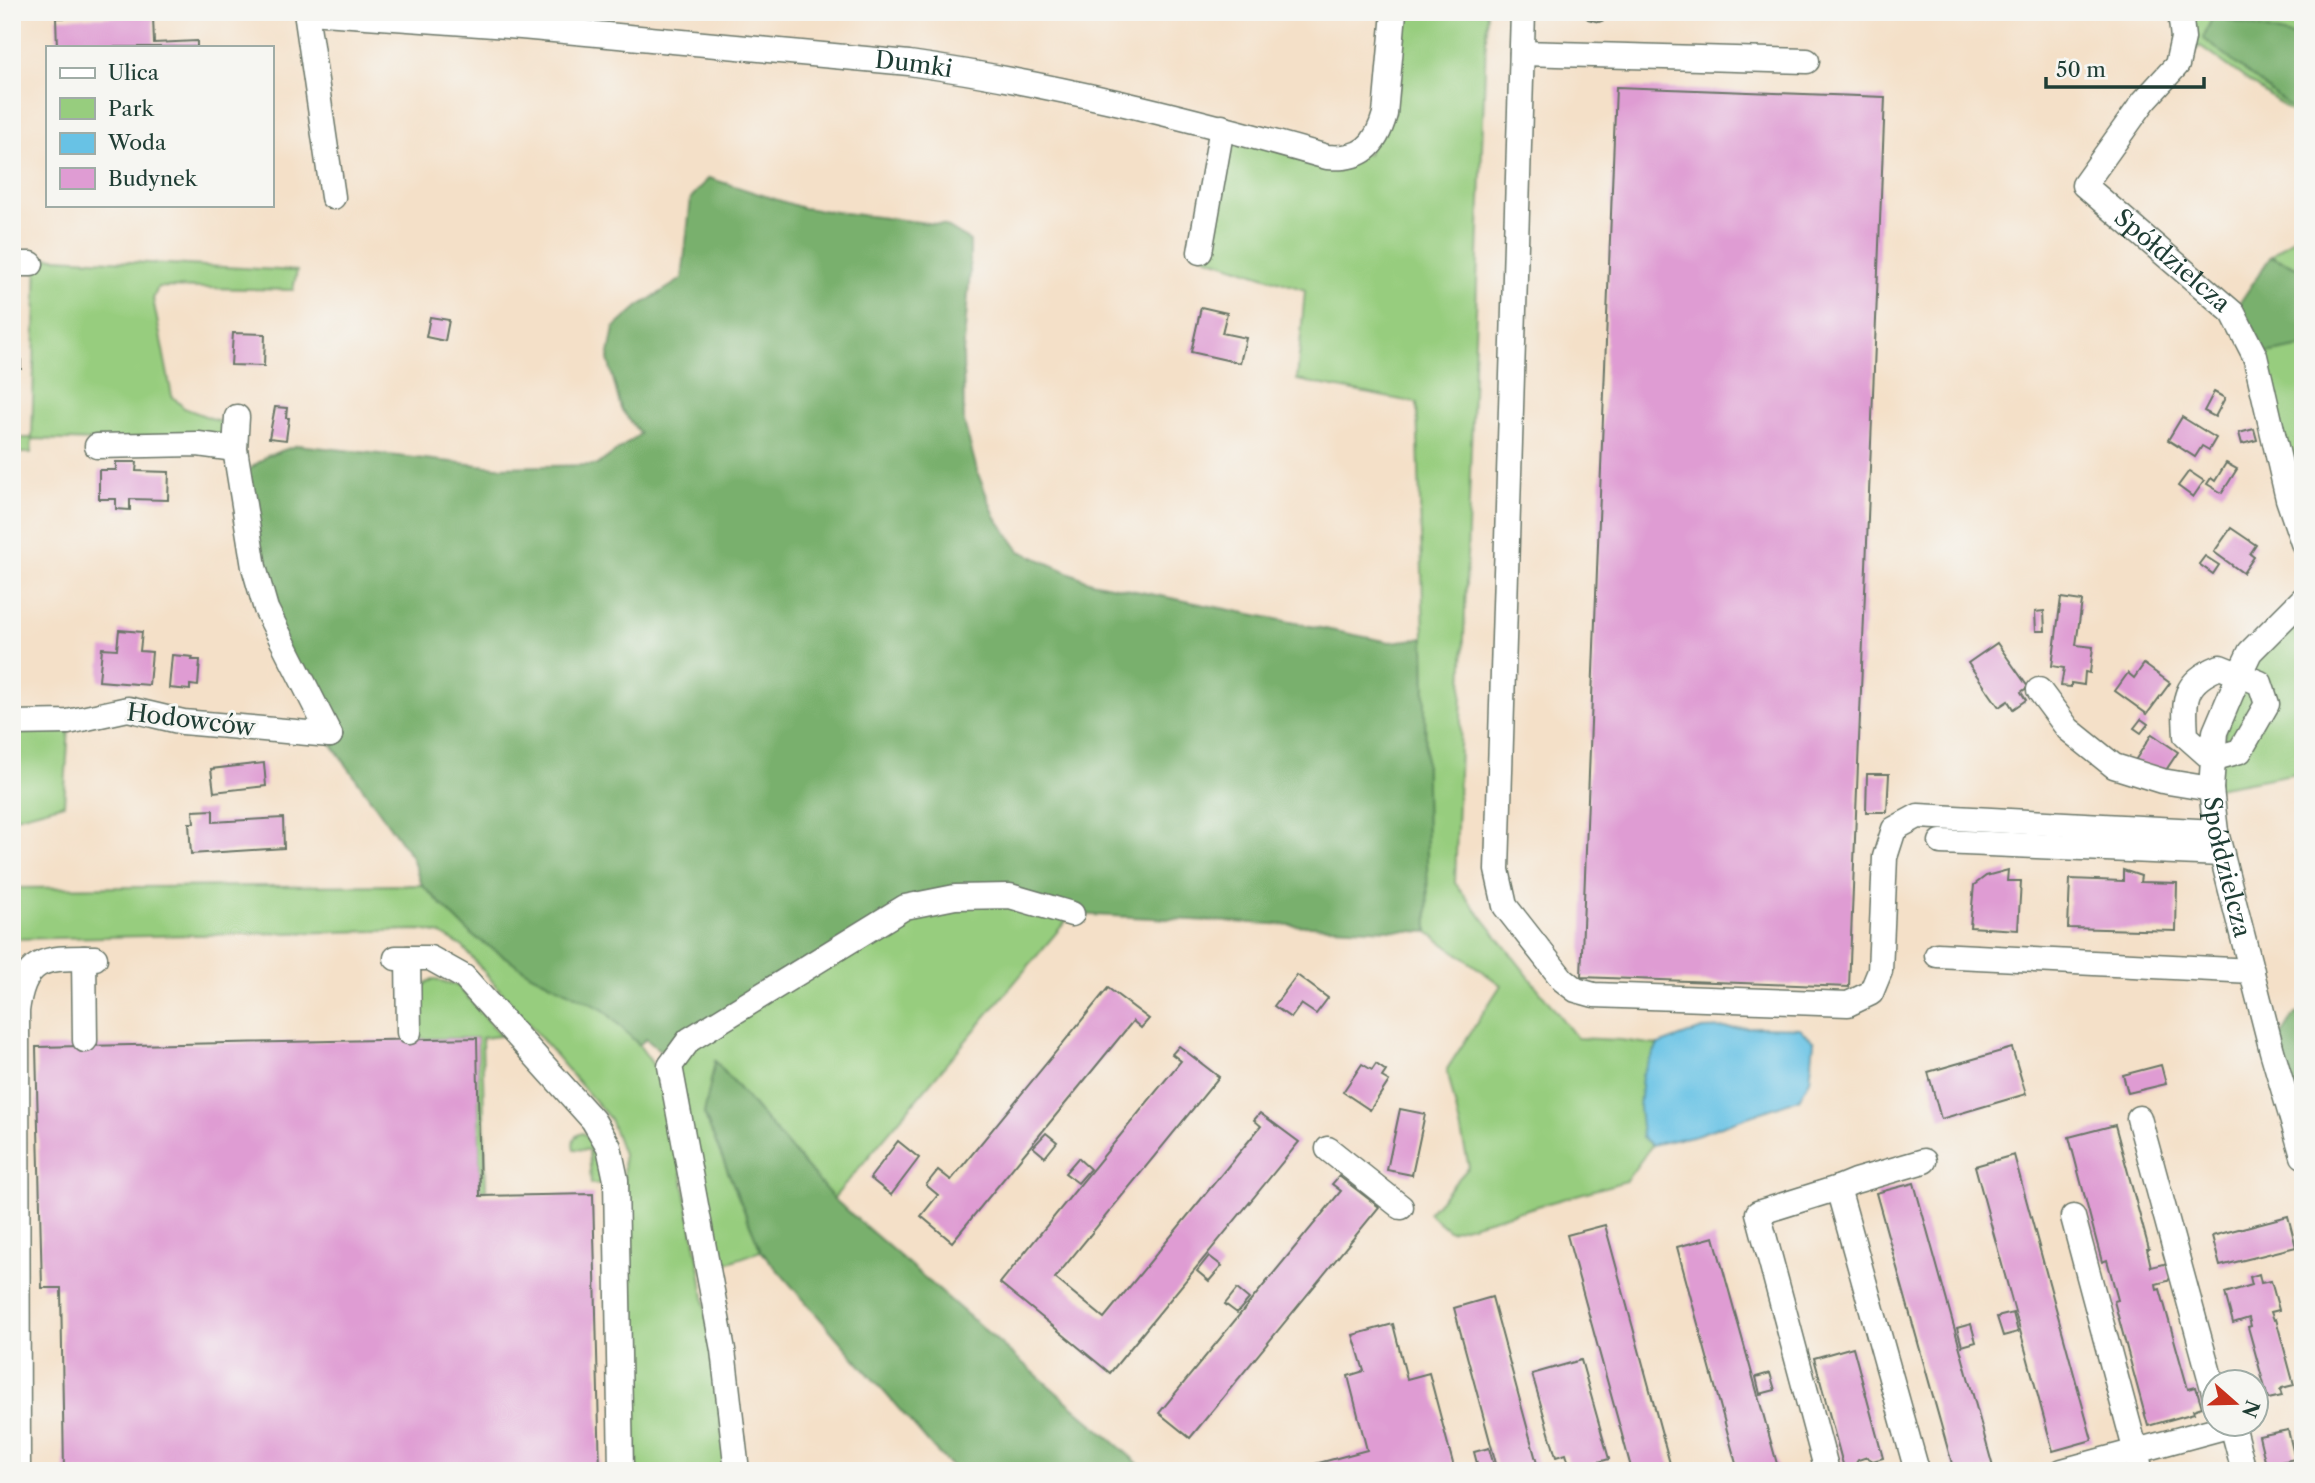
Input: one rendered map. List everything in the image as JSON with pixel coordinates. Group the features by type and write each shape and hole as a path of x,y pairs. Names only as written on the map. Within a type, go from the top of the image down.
{"street":[{"name":"Dumki","path":"308,12 521,19 961,70 1222,127 1327,157 1355,156 1365,150 1381,128 1385,114 1394,12"},
{"path":"308,12 333,197"},
{"path":"1523,12 1496,870 1505,906 1563,980 1576,990 1594,995 1848,1004 1871,993 1880,971 1885,857 1894,829 1918,816 2219,843"},
{"name":"Spółdzielcza","path":"2180,12 2183,38 2177,65 2144,101 2084,185 2234,313 2255,356 2288,499 2303,544"},
{"path":"1522,53 1807,61"},
{"path":"1200,253 1222,127"},
{"path":"97,446 198,444 235,449 237,418"},
{"name":"Hodowców","path":"12,723 68,722 128,709 183,722 330,735 265,609 254,567 235,449"},
{"name":"Spółdzielcza","path":"2303,599 2250,652 2215,732 2211,789 2219,843 2272,1051 2303,1156"},
{"path":"2220,667 2260,683 2267,704 2240,751 2212,759 2186,736 2184,702 2200,675 2220,667"},
{"path":"2039,690 2067,729 2114,766 2162,780 2211,789"},
{"path":"1941,842 2219,843"},
{"path":"737,1471 723,1350 670,1066 690,1040 905,907 955,897 1010,895 1072,914"},
{"path":"1937,955 2252,971"},
{"path":"18,1471 18,1001 26,976 38,965 52,958 89,958 85,1040"},
{"path":"410,1032 402,958 430,958 464,977 593,1120 609,1147 616,1180 621,1471"},
{"path":"2139,1118 2207,1368"},
{"path":"1328,1149 1401,1207"},
{"path":"1827,1471 1758,1213 1924,1161"},
{"path":"1839,1188 1917,1471"},
{"path":"2073,1217 2138,1461"},
{"path":"2062,1471 2138,1461 2200,1435"},
{"path":"2235,1438 2244,1471"}],"green space":[{"path":"1399,12 1487,12 1455,883 1577,1038 1658,1045 1642,1075 1642,1137 1652,1145 1626,1181 1450,1231 1428,1213 1469,1167 1447,1069 1501,985 1428,932 1424,638 1417,403 1297,380 1305,290 1205,257 1226,139 1368,154"},
{"path":"2180,12 2303,12 2303,39 2213,17 2303,120 2200,46 2177,65"},
{"path":"2213,16 2303,39 2303,117 2203,38"},
{"path":"709,178 803,208 944,225 970,241 963,354 964,422 978,474 995,516 1020,551 1091,582 1390,642 1424,638 1428,932 1072,914 1010,896 904,907 670,1050 659,1050 646,1039 639,1045 604,1010 531,974 472,935 422,885 411,856 328,739 256,601 246,472 267,456 298,445 497,467 597,465 640,434 621,409 608,359 614,328 639,306 682,279 691,198"},
{"path":"2303,230 2303,270 2271,256"},
{"path":"2271,256 2303,270 2303,347 2255,356 2233,313"},
{"path":"37,257 297,271 293,290 158,287 153,299 172,396 184,408 221,422 223,432 217,440 133,442 32,439 31,453 12,453 12,438 32,438"},
{"path":"2303,347 2303,543 2255,356"},
{"path":"2303,599 2303,772 2211,789 2240,673"},
{"path":"12,727 69,727 64,804 12,818"},
{"path":"422,885 472,935 531,974 604,1010 639,1045 665,1087 700,1269 728,1471 636,1471 623,1154 610,1119 463,947 441,934 422,930 12,939 12,888"},
{"path":"955,897 1072,914 833,1199 716,1062 704,1114 761,1251 715,1267 676,1067 689,1040 905,907"},
{"path":"434,979 458,986 501,1036 482,1038 486,1190 480,1190 477,1038 419,1039 416,1012 418,996 426,983"},
{"path":"2303,1013 2303,1156 2272,1051 2295,1014"},
{"path":"715,1061 834,1199 1147,1471 956,1471 761,1251 704,1114"},
{"path":"583,1133 595,1149 602,1184 591,1184 589,1150 574,1149 574,1138"}],"water":[{"path":"1800,1028 1814,1042 1810,1080 1799,1099 1696,1135 1652,1145 1642,1137 1639,1107 1642,1075 1658,1045 1702,1029"}],"building":[{"path":"1581,12 1616,12 1610,18 1599,22 1588,19"},
{"path":"153,16 154,43 197,41 197,46 57,46 56,18"},
{"path":"1616,87 1885,97 1849,987 1581,977"},
{"path":"1201,307 1227,313 1222,333 1246,338 1240,363 1191,352"},
{"path":"430,317 449,320 445,341 426,337"},
{"path":"233,333 265,334 264,366 231,365"},
{"path":"21,352 21,369 12,369 12,353"},
{"path":"2214,392 2225,398 2215,417 2204,411"},
{"path":"275,407 287,408 286,418 289,418 286,440 269,438"},
{"path":"2182,417 2216,438 2209,450 2202,446 2195,457 2168,440"},
{"path":"2254,429 2257,440 2242,444 2239,433"},
{"path":"116,462 137,462 136,471 169,472 168,500 130,499 130,510 116,509 116,499 99,499 99,470 116,470"},
{"path":"2226,463 2237,469 2222,493 2207,484 2211,478 2215,481"},
{"path":"2189,471 2204,481 2193,497 2178,486"},
{"path":"2231,528 2256,545 2250,554 2254,557 2243,573 2214,552"},
{"path":"2205,556 2219,565 2213,574 2199,564"},
{"path":"2061,598 2082,601 2076,645 2093,647 2090,673 2085,672 2084,685 2071,683 2071,687 2061,686 2064,668 2052,666"},
{"path":"2044,611 2045,631 2036,631 2035,612"},
{"path":"119,630 142,632 140,651 152,652 149,685 99,681 102,648 117,649"},
{"path":"1997,643 2028,687 2021,692 2026,700 2013,709 2008,701 1999,707 1968,663"},
{"path":"172,655 200,660 198,686 190,685 190,690 169,688"},
{"path":"2144,664 2170,683 2147,714 2115,691 2128,673 2134,678"},
{"path":"2141,719 2148,724 2141,733 2134,728"},
{"path":"2152,734 2178,752 2166,770 2134,762"},
{"path":"264,763 266,786 214,792 211,769"},
{"path":"1867,774 1889,774 1887,812 1866,812"},
{"path":"213,810 213,822 283,818 284,848 191,854 189,823 194,823 193,811"},
{"path":"2008,870 2007,881 2021,881 2018,930 1970,927 1974,885 1986,876"},
{"path":"2123,870 2141,876 2140,882 2177,883 2176,931 2068,928 2070,879 2123,881"},
{"path":"1297,975 1328,998 1316,1014 1301,1004 1291,1018 1274,1006"},
{"path":"1108,988 1149,1019 1141,1028 1133,1021 952,1242 921,1216 938,1195 926,1185 938,1170 951,1180"},
{"path":"477,1038 480,1196 593,1194 600,1471 64,1471 61,1288 42,1288 36,1047"},
{"path":"1179,1046 1219,1077 1055,1278 1104,1318 1261,1126 1254,1120 1260,1113 1299,1142 1110,1373 1000,1283 1181,1061 1172,1054"},
{"path":"2012,1048 2026,1094 1941,1119 1928,1072"},
{"path":"1362,1064 1372,1070 1376,1064 1386,1071 1382,1077 1389,1081 1370,1110 1343,1092"},
{"path":"2161,1065 2166,1084 2128,1093 2123,1075"},
{"path":"1400,1109 1425,1114 1412,1175 1387,1170"},
{"path":"2115,1125 2149,1249 2151,1267 2163,1264 2168,1266 2171,1276 2168,1281 2156,1284 2157,1290 2160,1289 2188,1389 2196,1387 2200,1408 2193,1410 2194,1413 2148,1426 2114,1301 2118,1300 2107,1260 2102,1262 2069,1137"},
{"path":"1046,1133 1057,1142 1045,1157 1033,1147"},
{"path":"898,1141 919,1158 891,1195 870,1178"},
{"path":"2014,1155 2092,1440 2053,1451 1975,1166"},
{"path":"1078,1158 1090,1169 1078,1183 1065,1173"},
{"path":"1339,1176 1379,1207 1190,1438 1159,1413 1341,1191 1332,1184"},
{"path":"1914,1183 1993,1467 1981,1471 1954,1471 1876,1193"},
{"path":"2288,1216 2296,1247 2220,1266 2212,1236"},
{"path":"1605,1225 1672,1471 1632,1471 1567,1235"},
{"path":"1714,1237 1779,1471 1738,1471 1677,1247"},
{"path":"1209,1256 1222,1266 1209,1281 1197,1271"},
{"path":"2259,1274 2261,1283 2271,1281 2279,1310 2271,1312 2274,1320 2276,1319 2294,1385 2282,1388 2282,1396 2270,1399 2270,1368 2259,1368 2248,1327 2251,1326 2249,1318 2233,1323 2225,1293 2252,1285 2250,1277"},
{"path":"1237,1289 1249,1299 1237,1313 1225,1304"},
{"path":"1492,1297 1539,1471 1498,1471 1454,1308"},
{"path":"2013,1313 2018,1332 2003,1336 1997,1317"},
{"path":"1393,1324 1407,1379 1429,1373 1455,1471 1317,1471 1315,1464 1367,1450 1348,1376 1364,1371 1353,1335"},
{"path":"1971,1324 1976,1342 1962,1346 1957,1328"},
{"path":"1853,1347 1883,1458 1873,1461 1867,1457 1858,1460 1854,1466 1844,1468 1814,1358"},
{"path":"1581,1360 1609,1459 1571,1470 1566,1454 1556,1457 1532,1374"},
{"path":"1770,1373 1775,1390 1760,1394 1756,1377"},
{"path":"2288,1430 2295,1459 2266,1465 2259,1438 2270,1438 2270,1434"},
{"path":"1489,1448 1494,1466 1479,1471 1474,1452"}]}
